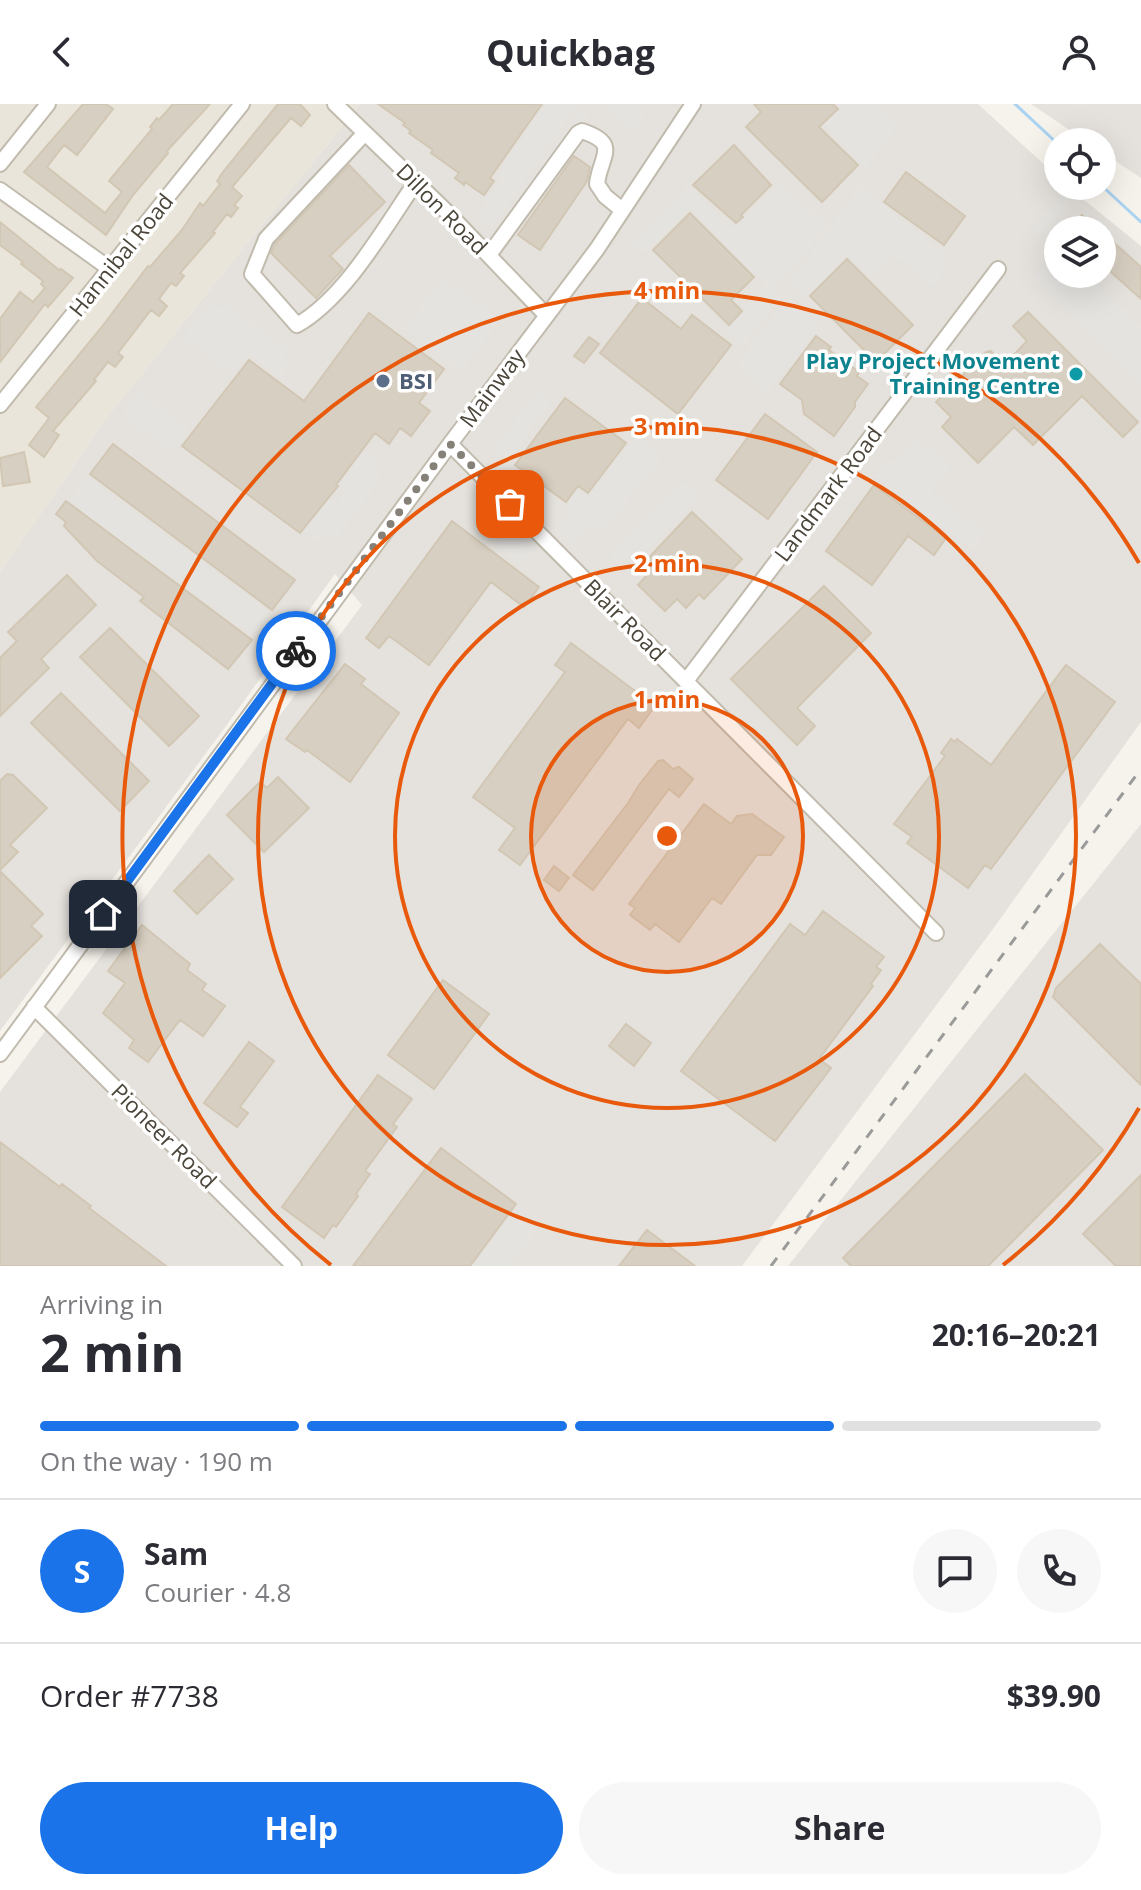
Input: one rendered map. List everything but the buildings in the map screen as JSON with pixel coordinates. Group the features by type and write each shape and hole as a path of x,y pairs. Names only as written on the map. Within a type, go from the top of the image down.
{"street":[{"path":"0,164 48,104"},
{"name":"Hannibal Road","path":"0,405 242,104"},
{"name":"Dillon Road","path":"335,104 546,315"},
{"name":"Mainway","path":"0,1054 597,249 693,104"},
{"path":"489,255 582,131 601,139 605,145 606,157 597,184 605,196 622,210"},
{"path":"364,134 266,239 252,274 297,325 317,314 361,261 416,182"},
{"path":"0,190 110,269"},
{"name":"Landmark Road","path":"686,681 998,269"},
{"name":"Blair Road","path":"450,444 936,933"},
{"name":"Pioneer Road","path":"34,1007 294,1266"}],"shaded area":[{"path":"0,104 360,104 108,416 0,573"},
{"path":"360,104 978,104 1044,164 1044,200 1084,200 1104,216 1044,216 1044,288 1116,288 1116,226 1141,246 1141,722 993,929 742,1266 0,1266 0,1092 362,605 335,574 0,1031 0,573 108,416"},
{"path":"546,104 576,106 492,228 476,217 502,179 497,175"},
{"path":"601,104 641,104 643,118 630,133"},
{"path":"836,104 878,104 899,123 865,169 825,123 839,108"},
{"path":"1031,104 1141,104 1141,178 1116,161 1116,128 1066,128"},
{"path":"581,108 589,113 506,231 499,226"},
{"path":"781,183 827,226 774,290 781,297 743,346 727,329 767,287 691,208 645,253 633,241 688,185 733,229"},
{"path":"861,186 945,255 940,262 947,267 934,287 891,253 871,277 846,255 807,296 790,281"},
{"path":"1057,200 1070,200 1057,216 1044,216"},
{"path":"1044,216 1044,232 1041,236 1033,230"},
{"path":"1044,266 1044,288 1102,288 1141,326 1141,389 1034,278"},
{"path":"440,281 449,287 451,284 500,319 462,371 405,329"},
{"path":"788,296 818,328 768,392 738,362"},
{"path":"209,303 219,310 224,304 288,350 283,357 290,363 280,377 248,354 233,374 183,338"},
{"path":"139,392 190,429 174,452 122,416"},
{"path":"537,392 551,403 507,459 493,449"},
{"path":"636,436 662,457 603,532 593,523 585,527 572,543 555,530 571,509 565,503 576,489 587,497"},
{"path":"914,438 951,466 931,493 985,533 973,550 873,476 887,458 895,463"},
{"path":"364,451 379,462 373,470 382,478 336,538 328,532 319,542 304,531 329,498 337,503 347,490 339,484"},
{"path":"87,477 269,612 252,635 69,501"},
{"path":"684,482 700,498 636,559 640,566 631,575 610,556"},
{"path":"509,529 534,548 522,564 497,545"},
{"path":"1141,824 1141,1266 788,1266"},
{"path":"518,1205 542,1222 510,1266 473,1266"}],"waterway":[{"path":"1015,104 1044,131"},
{"path":"1116,199 1141,222"}],"railway":[{"path":"771,1266 1141,769"}],"way so far":[{"path":"296,651 450,444 510,504"}],"place":[{"name":"Play Project Movement Training Centre","path":"1076,374"},
{"name":"BSI","path":"383,381"}],"route":[{"path":"103,914 296,651"}]}
